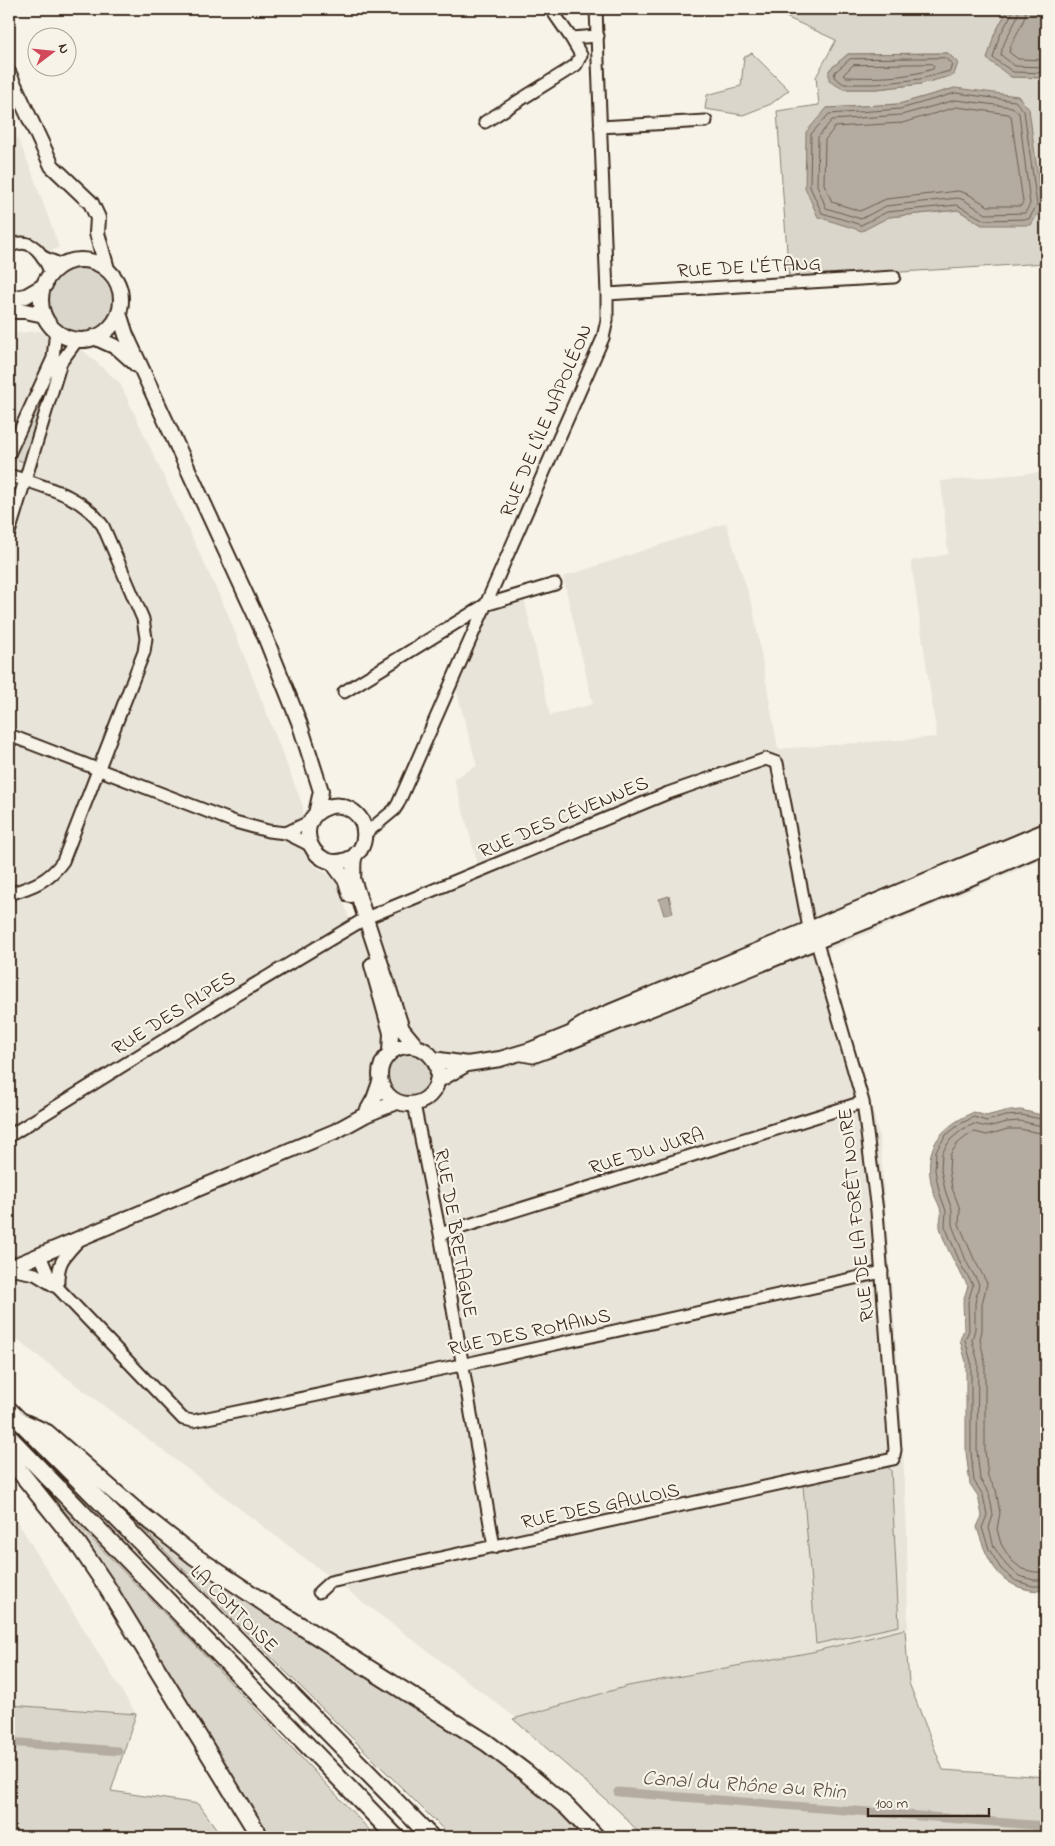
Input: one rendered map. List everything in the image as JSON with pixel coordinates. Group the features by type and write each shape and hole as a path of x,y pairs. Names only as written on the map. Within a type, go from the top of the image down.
{"highway":[{"name":"LA COMTOISE","path":"13,1415 205,1606 431,1837"},
{"path":"13,1415 46,1433 133,1508 194,1556 266,1604 487,1743 566,1807 596,1837"},
{"path":"9,1437 396,1837"},
{"path":"9,1458 78,1544 105,1584 260,1837"}],"main road":[{"path":"9,74 52,166 91,203 98,218 97,233 107,269"},
{"path":"85,260 97,233"},
{"path":"9,298 26,296 48,280 62,265 72,261 85,260 93,262 107,269 115,278 120,288 121,300 119,313 110,328 94,338"},
{"path":"48,280 42,301 44,315 56,330 65,336 78,339 94,338 118,348 141,370"},
{"path":"9,312 25,311 44,315"},
{"path":"119,313 141,370 264,634 299,722 322,791 341,806 355,812 360,818 365,834 360,850 348,860 332,862 323,859 315,853 310,845 308,829 322,791"},
{"path":"314,817 324,808 341,806"},
{"path":"437,1081 467,1064 517,1054 568,1035 1046,839"},
{"path":"355,856 353,879 391,1033 390,1052"},
{"path":"9,1269 336,1131 364,1115 397,1102 414,1104 429,1096 437,1081 436,1066 433,1058 426,1051 416,1046 402,1028 363,920 346,881 332,862"},
{"path":"364,1115 374,1099 380,1082 380,1066 390,1052 402,1046 416,1046"},
{"path":"433,1058 467,1064"},
{"path":"380,1082 383,1090 397,1102"}],"street":[{"path":"485,122 576,65 581,55 572,38 551,9"},
{"name":"RUE DE L'ÎLE NAPOLÉON","path":"365,834 394,810 404,791 603,338 607,320 607,294 596,9"},
{"path":"572,38 598,36"},
{"path":"600,127 706,121"},
{"path":"9,247 22,243 30,245 44,258 62,265"},
{"path":"44,258 48,280"},
{"name":"RUE DE L'ÉTANG","path":"607,294 894,277"},
{"path":"9,454 53,358 56,330"},
{"path":"9,532 61,362 78,339"},
{"path":"9,475 70,497 96,515 103,526 143,619 146,638 144,652 100,770 63,861 56,871 36,885 9,894"},
{"path":"344,692 485,605 555,584"},
{"path":"9,736 235,822 286,833 310,845"},
{"name":"RUE DES CÉVENNES","path":"363,920 668,793 766,759 778,763 809,928"},
{"path":"360,818 386,816"},
{"path":"286,833 314,817"},
{"path":"568,1035 576,1025 589,1019 1046,829"},
{"path":"517,1054 533,1057 564,1046 1046,847"},
{"name":"RUE DES ALPES","path":"9,1136 227,1000 363,920"},
{"name":"RUE DE LA FORÊT NOIRE","path":"817,943 863,1102 872,1161 895,1450 893,1459"},
{"name":"RUE DU JURA","path":"440,1234 863,1102"},
{"name":"RUE DE BRETAGNE","path":"414,1104 440,1234 494,1547"},
{"path":"55,1286 60,1262 81,1238"},
{"path":"40,1255 55,1286"},
{"path":"9,1269 29,1271 55,1286"},
{"name":"RUE DES ROMAINS","path":"55,1286 183,1419 193,1422 462,1365 882,1272"},
{"name":"RUE DES GAULOIS","path":"319,1592 330,1582 893,1459"}],"shaded area":[{"path":"775,9 1008,9 994,35 1011,77 1046,78 1046,263 789,279 777,111 819,105 816,77 836,40 775,12","holes":["948,53 921,84 877,89 843,89 829,70 848,54","955,88 982,225 958,210 888,217 827,108 899,104"]},
{"path":"752,53 789,90 771,104 743,115 705,109 707,95 741,86 744,57"},
{"path":"9,118 30,167 59,247 36,261 26,252 20,250 9,253"},
{"path":"82,263 102,269 112,279 118,299 112,319 102,329 82,335 62,329 52,319 46,299 52,279 62,269"},
{"path":"39,331 80,348 120,383 227,612 303,806 303,851 313,865 328,874 338,885 350,921 478,865 454,778 477,766 455,685 490,607 524,597 550,715 593,704 563,577 726,523 753,608 778,749 937,737 911,561 948,554 941,481 1046,472 1046,858 826,951 871,1101 880,1141 900,1393 907,1532 908,1628 812,1652 628,1686 516,1718 9,1334 9,334"},
{"path":"55,362 58,363 27,461 24,462 13,458 12,455"},
{"path":"414,1051 426,1057 431,1065 431,1083 426,1091 418,1096 404,1097 392,1091 387,1083 386,1069 392,1057 400,1052"},
{"path":"886,1466 891,1470 899,1626 816,1644 803,1485"},
{"path":"95,1481 484,1747 590,1837 451,1837"},
{"path":"56,1502 197,1647 376,1837 267,1837 111,1581"},
{"path":"9,1508 136,1714 9,1705"},
{"path":"905,1629 909,1683 943,1770 1046,1777 1046,1837 643,1837 619,1811 513,1719 628,1686 812,1652"},
{"path":"9,1705 136,1714 111,1791 199,1804 222,1837 9,1837"}],"water":[{"path":"1008,9 1046,9 1046,78 1011,77 987,59 994,35"},
{"path":"948,53 958,63 954,75 921,84 877,89 843,89 829,81 829,70 848,54"},
{"path":"955,88 1018,96 1029,109 1042,207 1031,225 982,225 958,210 889,217 862,231 818,217 805,188 806,132 827,108 899,104"},
{"path":"669,896 673,913 664,915 659,899"},
{"path":"1021,1110 1046,1116 1046,1591 1018,1587 999,1574 986,1553 977,1527 982,1516 978,1496 970,1484 966,1452 966,1362 960,1340 964,1329 963,1301 968,1286 944,1241 940,1225 940,1207 934,1194 929,1166 931,1154 941,1134 961,1119 974,1112 986,1116 1005,1111"}],"waterway":[{"name":"Canal du Rhône au Rhin","path":"9,1742 118,1751"},
{"name":"Canal du Rhône au Rhin","path":"618,1792 1046,1826"}]}
